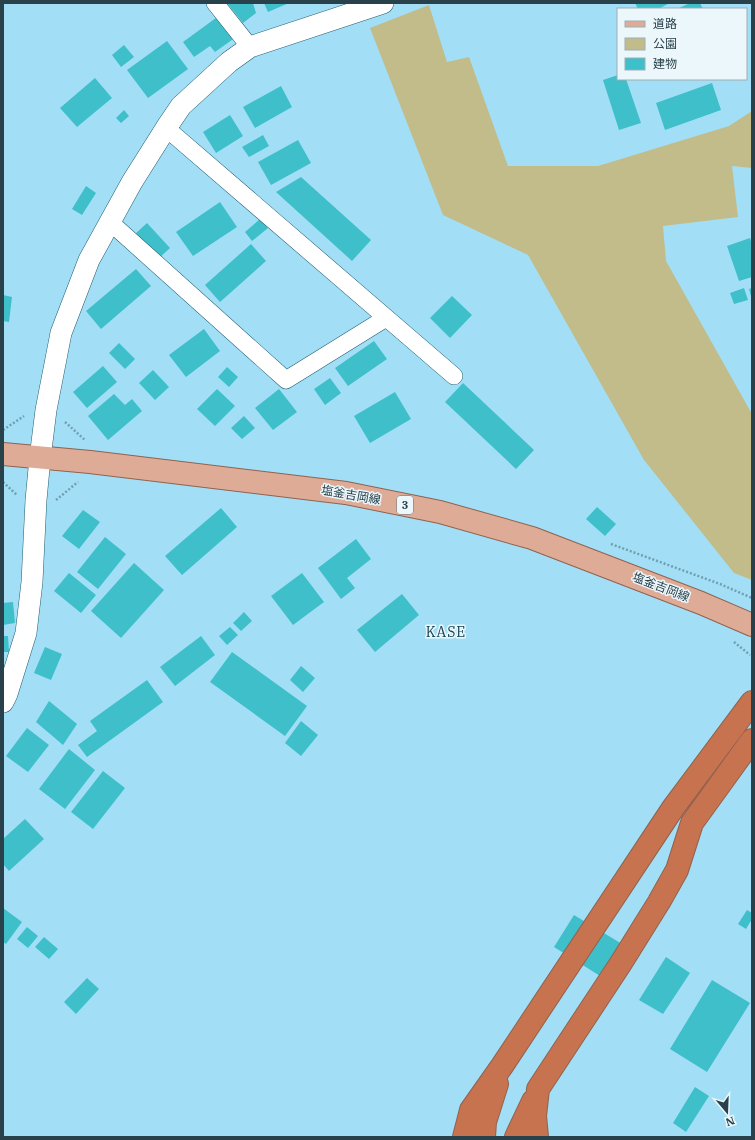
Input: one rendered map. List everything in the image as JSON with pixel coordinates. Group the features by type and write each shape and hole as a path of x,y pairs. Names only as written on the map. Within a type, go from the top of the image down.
{"highway":[{"path":"464,1137 471,1110 502,1066 672,808 752,702"},
{"path":"516,1137 538,1089 621,963 663,895 677,870 692,823 752,740"},
{"path":"484,1137 485,1122 502,1066"},
{"path":"537,1137 535,1116 538,1089"}],"main road":[{"name":"塩釜吉岡線","path":"3,454 90,462 346,493 440,512 532,538 701,603 752,625"}],"street":[{"path":"215,3 250,48"},
{"path":"3,702 7,694 26,634 32,582 36,500 46,410 61,333 89,260 132,182 166,128 182,106 229,62 250,48 383,3"},
{"path":"166,128 454,376"},
{"path":"110,222 286,380 386,318"}],"path":[{"path":"3,430 24,416 25,412"},
{"path":"65,416 64,421 84,439 89,441"},
{"path":"3,482 17,495 18,499"},
{"path":"50,500 57,500 78,482 82,482"},
{"path":"734,641 750,655"}],"green space":[{"path":"429,5 447,62 469,57 508,166 598,166 729,126 752,111 752,168 732,166 738,217 663,226 666,261 752,414 752,580 734,573 644,460 528,255 443,215 370,28"}],"building":[{"path":"227,3 253,3 256,13 243,23"},
{"path":"264,3 289,3 268,12"},
{"path":"635,3 670,3 660,8 638,8"},
{"path":"690,3 700,3 702,8 679,8"},
{"path":"220,15 236,37 215,52 210,46 194,57 183,42"},
{"path":"167,41 188,69 148,98 127,70"},
{"path":"124,45 134,57 121,67 112,55"},
{"path":"617,75 617,80 626,80 641,123 619,130 603,80"},
{"path":"95,78 112,98 77,127 60,108"},
{"path":"712,83 721,110 665,130 656,103"},
{"path":"281,86 292,107 255,128 243,107"},
{"path":"124,110 129,116 121,123 116,118"},
{"path":"230,115 243,136 216,153 203,132"},
{"path":"263,135 269,146 249,157 242,147"},
{"path":"298,140 311,163 271,185 258,162"},
{"path":"301,177 371,240 352,261 276,192"},
{"path":"86,186 96,193 82,215 72,209"},
{"path":"220,202 237,227 193,256 176,232"},
{"path":"260,219 268,228 252,241 245,232"},
{"path":"147,223 170,248 158,259 135,234"},
{"path":"750,238 752,245 752,277 739,281 727,246"},
{"path":"251,244 266,261 220,302 205,285"},
{"path":"136,269 151,286 101,329 86,311"},
{"path":"744,288 748,300 734,304 730,293"},
{"path":"752,288 752,300 749,289"},
{"path":"3,295 12,297 9,322 3,321"},
{"path":"452,296 472,315 450,338 430,318"},
{"path":"204,329 220,351 186,377 169,355"},
{"path":"374,341 387,359 348,386 335,368"},
{"path":"119,343 135,359 125,369 109,353"},
{"path":"103,366 117,382 87,408 73,392"},
{"path":"227,367 238,377 229,387 218,377"},
{"path":"153,370 169,387 155,400 139,383"},
{"path":"330,378 341,393 325,405 314,389"},
{"path":"463,383 534,450 516,469 445,402"},
{"path":"217,389 235,406 215,426 197,409"},
{"path":"279,389 297,412 273,430 255,408"},
{"path":"395,392 411,419 370,443 354,416"},
{"path":"114,394 125,405 132,399 142,411 108,440 88,416"},
{"path":"244,416 255,428 242,439 231,428"},
{"path":"597,507 616,524 605,536 586,519"},
{"path":"221,508 237,527 182,575 165,556"},
{"path":"83,510 100,522 79,549 62,536"},
{"path":"105,537 126,554 98,589 77,572"},
{"path":"356,539 371,559 347,578 355,588 341,599 318,568"},
{"path":"134,563 164,590 121,638 91,611"},
{"path":"69,573 96,595 81,613 54,591"},
{"path":"302,573 324,602 293,625 271,596"},
{"path":"402,594 419,615 375,652 357,630"},
{"path":"13,602 15,623 3,625 3,603"},
{"path":"244,612 252,621 241,631 233,623"},
{"path":"230,627 238,635 227,645 219,636"},
{"path":"3,636 8,636 9,652 3,652"},
{"path":"201,636 215,655 175,686 160,667"},
{"path":"45,647 62,654 51,680 34,673"},
{"path":"232,652 307,706 285,736 210,682"},
{"path":"301,666 315,678 303,692 290,680"},
{"path":"147,680 163,702 87,757 78,745 97,731 90,721"},
{"path":"49,701 77,724 63,745 36,722"},
{"path":"301,721 318,735 301,756 285,743"},
{"path":"27,728 49,745 28,772 6,756"},
{"path":"69,749 95,770 65,809 39,789"},
{"path":"103,771 125,788 93,829 71,812"},
{"path":"25,819 44,839 9,871 3,864 3,839"},
{"path":"3,908 22,922 6,944 3,942"},
{"path":"747,910 752,913 752,919 746,929 738,924"},
{"path":"574,915 637,953 616,986 554,947"},
{"path":"27,927 38,936 28,948 17,939"},
{"path":"44,937 58,949 49,959 35,947"},
{"path":"666,957 690,973 663,1014 639,1000"},
{"path":"87,978 99,989 76,1014 64,1002"},
{"path":"712,980 750,1003 707,1072 670,1049"},
{"path":"695,1087 709,1096 686,1132 673,1123"}],"district":[{"name":"KASE","path":"446,632"}]}
